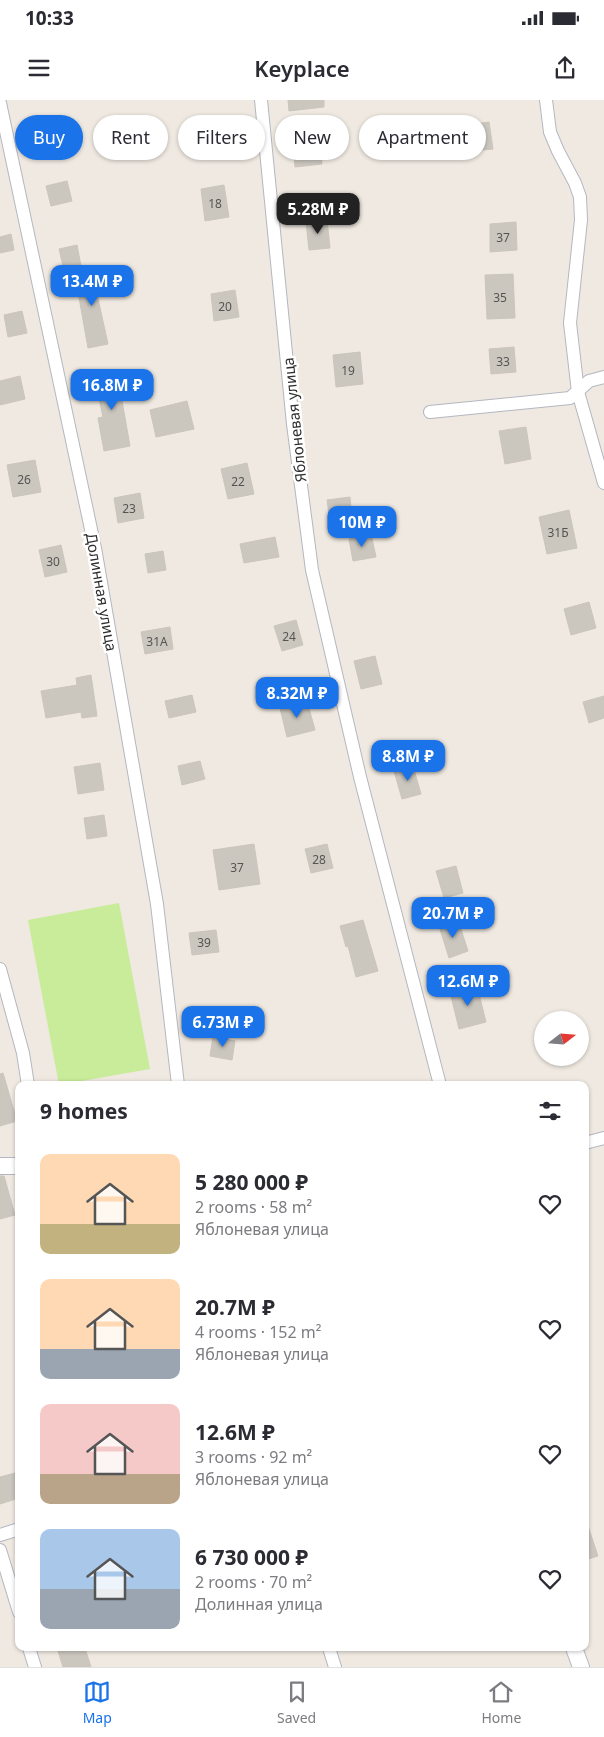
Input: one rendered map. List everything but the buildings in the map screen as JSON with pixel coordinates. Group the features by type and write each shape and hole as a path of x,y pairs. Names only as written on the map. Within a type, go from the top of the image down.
{"street":[{"name":"Яблоневая улица","path":"261,100 294,424 312,570 360,777 439,1081"},
{"path":"546,100 550,132 580,197 581,220 570,323 578,392 604,483"},
{"name":"Долинная улица","path":"0,103 6,158 96,557 157,904 178,1081"},
{"path":"430,412 570,398 589,381 604,378"},
{"path":"0,969 23,1053 27,1081"},
{"path":"589,1142 604,1138"},
{"path":"0,1166 15,1166"},
{"path":"0,1535 15,1530"},
{"path":"0,1550 15,1599"},
{"path":"31,1651 35,1667"},
{"path":"330,1651 335,1667"},
{"path":"575,1651 581,1667"}],"green space":[{"path":"119,903 150,1069 82,1081 58,1081 28,920"}]}
